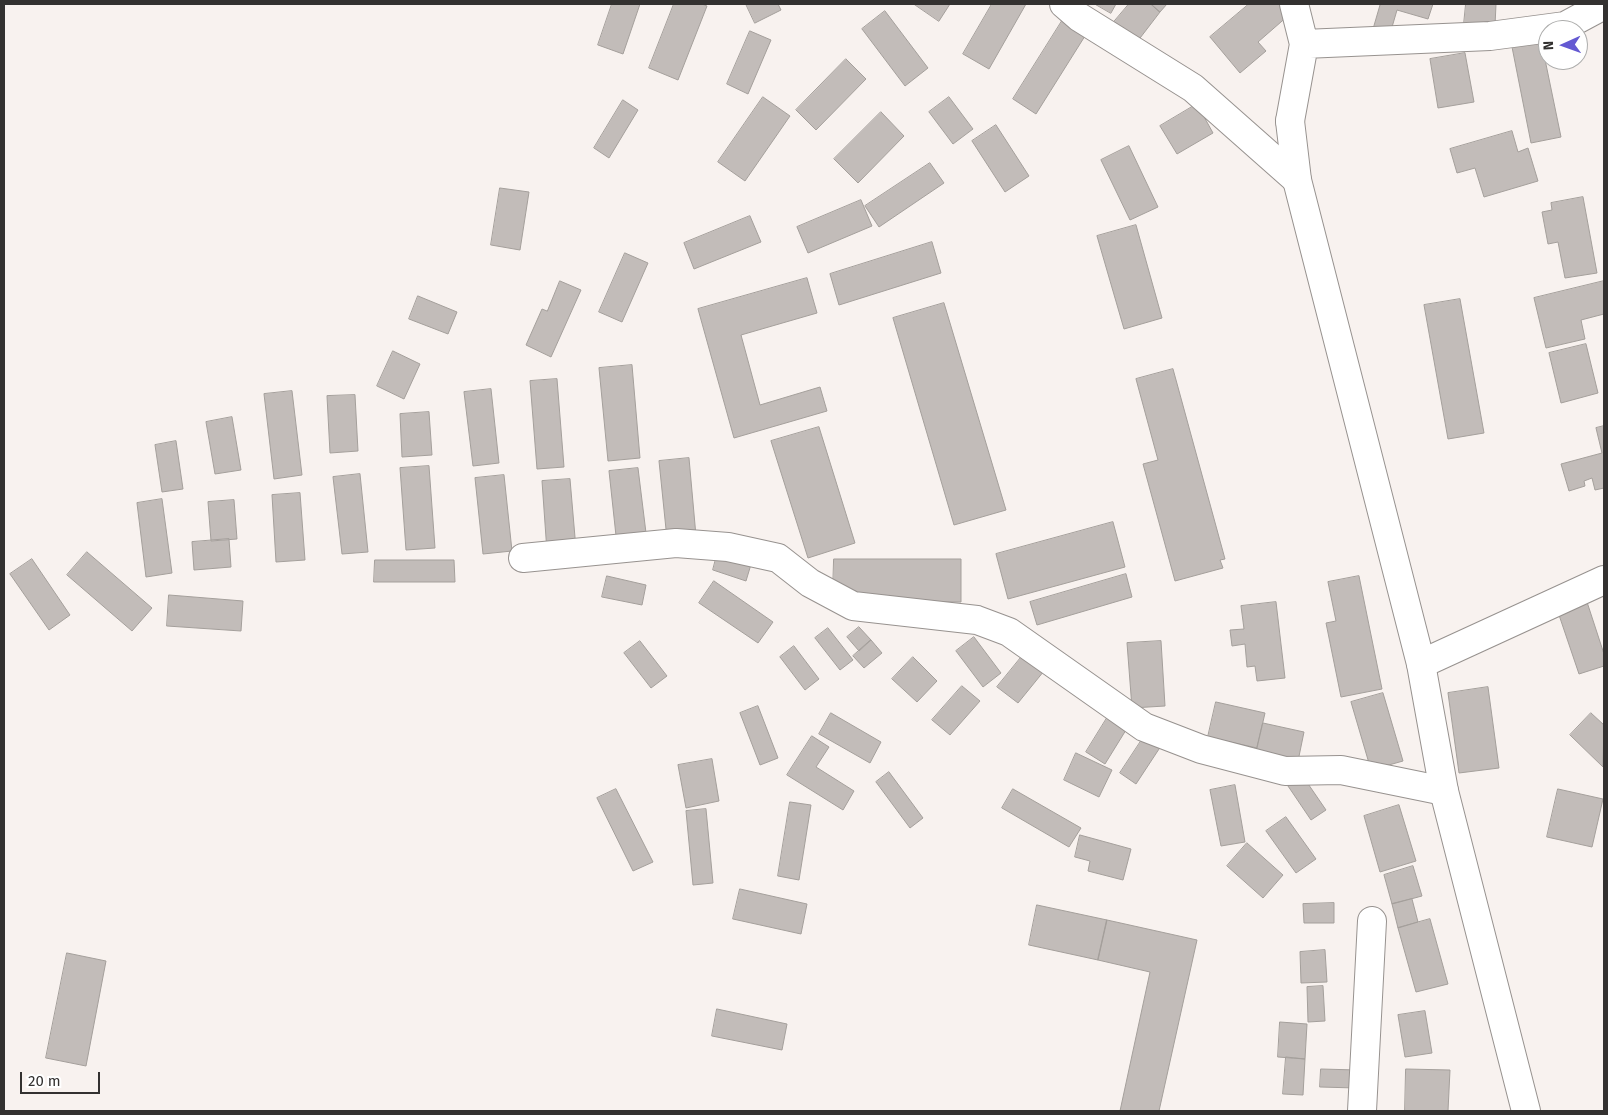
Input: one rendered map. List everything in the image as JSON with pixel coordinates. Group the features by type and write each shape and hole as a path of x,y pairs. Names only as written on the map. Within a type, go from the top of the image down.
{"street":[{"path":"1064,4 1079,17 1193,88 1297,180"},
{"path":"1294,4 1304,44 1290,121 1297,180 1421,664 1444,791 1526,1111"},
{"path":"1304,44 1499,35 1565,26 1602,5"},
{"path":"523,558 676,543 728,547 778,558 810,584 853,606 977,620 1009,632 1144,727 1201,749 1285,771 1341,770 1444,791"},
{"path":"1421,664 1604,580"},
{"path":"1362,1111 1372,921"}],"building":[{"path":"612,4 640,4 623,54 598,45"},
{"path":"674,4 702,4 707,6 678,80 649,68"},
{"path":"746,4 778,4 781,10 755,23"},
{"path":"914,4 950,4 939,21"},
{"path":"992,4 1026,4 989,69 963,54"},
{"path":"1095,4 1116,4 1111,13"},
{"path":"1129,4 1151,4 1160,12 1137,42 1113,23"},
{"path":"1151,4 1167,4 1160,12"},
{"path":"1249,4 1280,4 1289,15 1258,42 1266,51 1240,73 1210,37"},
{"path":"1375,4 1433,4 1428,19 1397,10 1390,34 1373,29 1380,5"},
{"path":"1466,4 1496,4 1495,26 1464,24"},
{"path":"885,11 928,68 905,86 862,29"},
{"path":"1062,21 1085,36 1036,114 1013,99"},
{"path":"750,31 771,40 748,94 727,84"},
{"path":"1538,41 1538,70 1547,70 1561,137 1531,143 1512,47"},
{"path":"1465,53 1474,102 1438,108 1430,59"},
{"path":"846,59 866,79 816,130 796,110"},
{"path":"763,97 790,116 745,181 718,162"},
{"path":"949,97 973,129 953,144 929,112"},
{"path":"623,100 638,110 609,158 594,148"},
{"path":"1197,104 1213,133 1177,154 1160,126"},
{"path":"881,112 904,136 858,183 834,159"},
{"path":"996,125 1029,176 1005,192 972,141"},
{"path":"1512,131 1518,152 1528,148 1538,181 1484,197 1475,168 1457,173 1450,149"},
{"path":"1129,146 1158,207 1130,220 1101,160"},
{"path":"930,163 944,183 879,227 865,206"},
{"path":"500,188 529,192 520,250 491,245"},
{"path":"1583,197 1597,273 1565,278 1558,242 1548,244 1542,212 1552,210 1551,203"},
{"path":"861,200 872,226 808,253 797,227"},
{"path":"750,216 761,242 694,269 684,243"},
{"path":"1136,225 1162,318 1124,329 1097,236"},
{"path":"932,242 941,273 839,305 830,274"},
{"path":"625,253 648,263 622,322 599,312"},
{"path":"807,278 817,313 741,335 760,405 820,387 827,411 734,438 698,309"},
{"path":"560,281 581,290 551,357 526,345 542,309 547,311"},
{"path":"1604,281 1604,314 1581,320 1585,339 1546,348 1534,298"},
{"path":"418,296 457,312 448,334 409,319"},
{"path":"1460,299 1484,433 1448,439 1424,305"},
{"path":"944,303 1006,510 954,525 893,318"},
{"path":"1586,344 1598,393 1561,403 1549,353"},
{"path":"393,351 420,364 404,399 377,386"},
{"path":"632,365 640,458 608,461 599,368"},
{"path":"1173,369 1225,559 1220,560 1223,568 1175,581 1143,464 1158,460 1136,379"},
{"path":"557,379 564,467 537,469 530,381"},
{"path":"491,389 499,463 473,466 464,392"},
{"path":"292,391 302,475 274,479 264,394"},
{"path":"355,395 358,451 330,453 327,396"},
{"path":"429,412 432,455 402,457 400,414"},
{"path":"232,417 241,470 215,474 206,422"},
{"path":"1604,426 1604,488 1595,490 1592,478 1584,481 1585,486 1569,491 1561,464 1602,453 1596,428"},
{"path":"819,427 855,543 808,558 771,441"},
{"path":"176,441 183,489 162,492 155,445"},
{"path":"689,458 696,536 667,539 659,461"},
{"path":"429,466 435,548 406,550 400,468"},
{"path":"638,468 647,541 617,545 609,471"},
{"path":"360,474 368,552 342,554 333,477"},
{"path":"504,475 512,551 483,554 475,478"},
{"path":"570,479 576,549 547,552 542,481"},
{"path":"300,493 305,560 276,562 272,495"},
{"path":"162,499 172,573 146,577 137,503"},
{"path":"234,500 237,539 211,541 208,502"},
{"path":"1113,522 1125,567 1008,599 996,554"},
{"path":"229,539 231,567 194,570 192,542"},
{"path":"718,551 752,561 746,581 713,570"},
{"path":"87,552 152,608 132,631 67,575"},
{"path":"32,559 70,615 49,630 10,574"},
{"path":"834,559 961,559 961,602 856,602 856,591 833,591"},
{"path":"375,560 454,560 455,582 374,582"},
{"path":"1126,574 1132,597 1037,625 1030,602"},
{"path":"607,576 646,585 642,605 602,597"},
{"path":"1359,576 1382,689 1341,697 1326,623 1336,621 1328,582"},
{"path":"714,581 773,622 758,643 699,603"},
{"path":"169,595 243,601 241,631 167,626"},
{"path":"1276,602 1285,678 1257,681 1255,666 1247,667 1245,644 1232,646 1230,630 1244,629 1241,606"},
{"path":"1587,602 1604,654 1604,666 1579,674 1558,612"},
{"path":"859,627 871,640 859,651 847,637"},
{"path":"828,628 853,660 840,670 815,638"},
{"path":"974,637 1001,673 983,687 956,651"},
{"path":"871,640 882,653 864,668 853,656"},
{"path":"640,641 667,676 651,688 624,653"},
{"path":"1161,641 1165,706 1132,708 1127,643"},
{"path":"794,646 819,679 805,690 780,657"},
{"path":"1023,655 1044,671 1018,703 997,687"},
{"path":"913,657 937,681 917,702 892,679"},
{"path":"962,686 980,701 950,735 932,720"},
{"path":"1488,687 1499,768 1459,773 1448,693"},
{"path":"1383,693 1403,761 1371,770 1351,702"},
{"path":"1216,702 1265,713 1257,748 1208,737"},
{"path":"758,706 778,758 760,765 740,713"},
{"path":"831,713 881,742 870,763 819,734"},
{"path":"1591,713 1604,725 1603,767 1570,735"},
{"path":"1107,718 1126,730 1105,764 1086,752"},
{"path":"1263,723 1304,732 1297,766 1255,757"},
{"path":"1145,735 1161,746 1136,784 1120,773"},
{"path":"812,736 829,747 816,767 854,791 843,810 787,775"},
{"path":"1076,753 1112,770 1099,797 1064,780"},
{"path":"712,759 719,801 686,808 678,765"},
{"path":"889,772 923,818 910,828 876,782"},
{"path":"1302,775 1326,810 1311,820 1288,786"},
{"path":"1235,785 1245,842 1221,846 1210,790"},
{"path":"616,789 653,862 633,871 597,798"},
{"path":"1013,789 1081,828 1069,847 1002,808"},
{"path":"1558,789 1603,799 1592,847 1547,837"},
{"path":"790,802 811,805 799,880 778,876"},
{"path":"1399,805 1416,861 1380,872 1364,816"},
{"path":"706,809 713,883 693,885 686,811"},
{"path":"1286,817 1316,859 1296,873 1266,831"},
{"path":"1080,835 1131,849 1123,880 1088,871 1090,861 1075,857"},
{"path":"1247,843 1283,875 1263,898 1227,866"},
{"path":"1413,866 1422,896 1392,904 1384,875"},
{"path":"740,889 807,904 801,934 733,919"},
{"path":"1412,899 1418,922 1398,928 1392,904"},
{"path":"1334,903 1334,923 1304,923 1303,904"},
{"path":"1037,905 1107,920 1098,960 1029,945"},
{"path":"1430,919 1448,984 1416,992 1398,928"},
{"path":"1107,920 1197,940 1159,1111 1120,1111 1150,972 1098,960"},
{"path":"1325,950 1327,982 1301,983 1300,952"},
{"path":"67,953 106,961 86,1066 46,1058"},
{"path":"1323,986 1325,1021 1308,1022 1307,987"},
{"path":"717,1009 787,1024 782,1050 712,1036"},
{"path":"1425,1011 1432,1053 1405,1057 1398,1015"},
{"path":"1280,1022 1307,1024 1305,1059 1278,1057"},
{"path":"1286,1057 1305,1059 1303,1095 1283,1094"},
{"path":"1321,1069 1357,1070 1356,1088 1320,1087"},
{"path":"1406,1069 1450,1070 1448,1111 1405,1111"}]}
